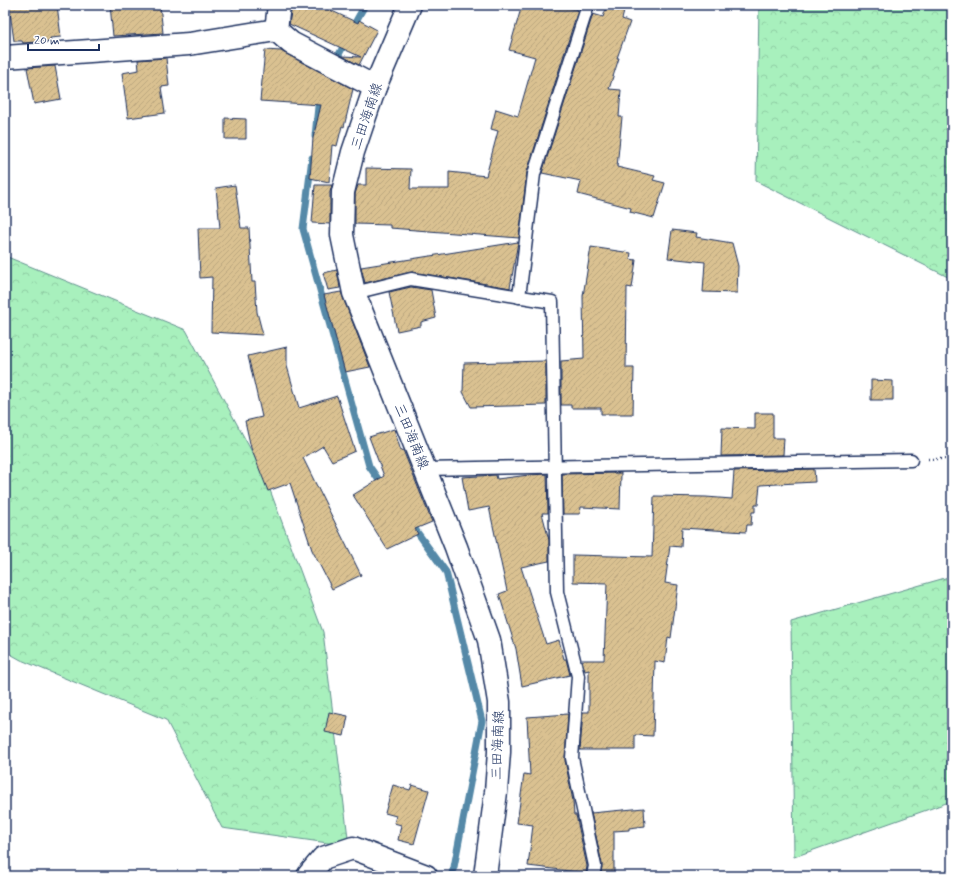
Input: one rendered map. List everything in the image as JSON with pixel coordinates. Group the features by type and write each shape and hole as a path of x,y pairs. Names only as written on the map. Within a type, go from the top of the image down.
{"main road":[{"path":"276,30 279,5"},
{"name":"三田海南線","path":"410,5 375,87 353,152 343,192 342,236 354,293 456,547 490,640 499,702 499,752 496,792 485,876"},
{"path":"5,57 189,44 276,30 291,42 375,87"},
{"path":"308,876 323,858 353,848 426,876"}],"lane":[{"path":"519,296 534,174 588,5"},
{"path":"354,293 411,279 552,302 557,592 578,676 572,758 595,866 593,876"},
{"path":"425,469 911,460"}],"path":[{"path":"911,460 952,459"}],"green space":[{"path":"759,5 952,5 952,279 756,181"},
{"path":"5,256 186,330 264,474 323,632 349,846 222,828 166,720 21,660 5,651"},
{"path":"952,576 952,801 794,857 791,622"}],"building":[{"path":"9,5 57,5 61,37 50,38 51,41 23,43 22,41 14,41"},
{"path":"110,5 160,5 163,33 113,36"},
{"path":"294,5 319,5 358,23 359,20 377,30 359,65 342,56 361,57 289,24"},
{"path":"522,5 559,5 578,10 527,172 519,238 390,228 390,225 355,224 355,194 358,185 366,185 366,168 411,169 410,189 449,189 449,172 486,176 498,131 491,129 496,109 518,116 535,57 509,50"},
{"path":"607,6 624,12 622,19 630,22 617,58 619,58 609,89 621,90 619,117 622,117 617,167 655,176 653,180 665,183 654,218 630,212 631,208 578,194 581,181 542,173 593,14 603,17"},
{"path":"265,50 281,51 353,89 344,127 342,126 337,146 332,145 329,182 310,178 313,138 321,105 260,101"},
{"path":"166,58 169,86 161,87 165,113 128,118 122,73 139,70 138,60"},
{"path":"55,66 61,99 34,104 27,68"},
{"path":"225,118 246,119 246,139 225,139"},
{"path":"235,185 241,228 249,228 252,282 255,282 257,312 263,335 211,332 212,277 200,278 198,228 220,228 216,188"},
{"path":"315,185 332,185 330,192 330,224 312,223"},
{"path":"672,230 697,233 696,237 732,243 738,266 737,293 703,292 705,262 668,258"},
{"path":"518,242 510,288 412,272 365,283 361,267"},
{"path":"591,247 631,253 630,259 636,260 632,288 627,287 626,368 634,368 633,414 601,414 601,408 571,408 571,405 561,405 561,361 584,359 583,296"},
{"path":"337,270 340,288 328,290 323,273"},
{"path":"411,287 431,290 436,318 421,322 421,326 397,331 389,292"},
{"path":"341,292 370,367 345,372 324,295"},
{"path":"287,347 287,366 299,408 337,396 355,451 332,461 323,446 303,458 361,575 332,589 312,550 290,483 268,491 251,448 245,421 262,417 248,356"},
{"path":"546,361 546,405 471,407 463,392 464,363"},
{"path":"871,380 893,381 893,400 871,400"},
{"path":"755,413 773,413 773,438 784,438 783,455 721,456 722,428 755,429"},
{"path":"394,429 401,451 403,450 432,522 415,529 418,534 387,549 353,495 384,476 369,437"},
{"path":"814,469 815,482 760,485 758,505 755,505 755,512 752,512 751,525 747,525 746,532 682,528 681,547 670,546 665,583 678,585 671,638 668,637 665,663 655,661 653,736 635,735 635,750 580,750 583,712 589,712 589,670 585,671 582,660 604,660 607,583 573,582 573,555 652,557 654,496 732,499 734,471"},
{"path":"621,473 620,509 581,507 580,514 563,514 562,474"},
{"path":"547,474 548,513 542,513 549,540 549,561 521,567 546,644 559,640 570,675 522,686 516,649 499,594 507,591 489,507 468,511 462,477 496,475 497,479"},
{"path":"329,712 348,716 344,736 325,732"},
{"path":"568,714 565,760 573,801 574,815 576,815 587,866 586,873 528,866 533,825 517,823 524,774 530,775 527,717"},
{"path":"393,785 410,790 412,785 429,790 414,844 398,840 401,825 394,823 396,816 385,813"},
{"path":"644,808 645,826 629,828 629,830 614,831 614,876 601,875 602,864 591,813"}],"waterway":[{"path":"351,30 365,5"},
{"path":"334,64 346,41"},
{"path":"315,136 319,97"},
{"path":"312,158 303,229 369,466 383,486"},
{"path":"412,525 446,572 482,721 451,876"}]}
